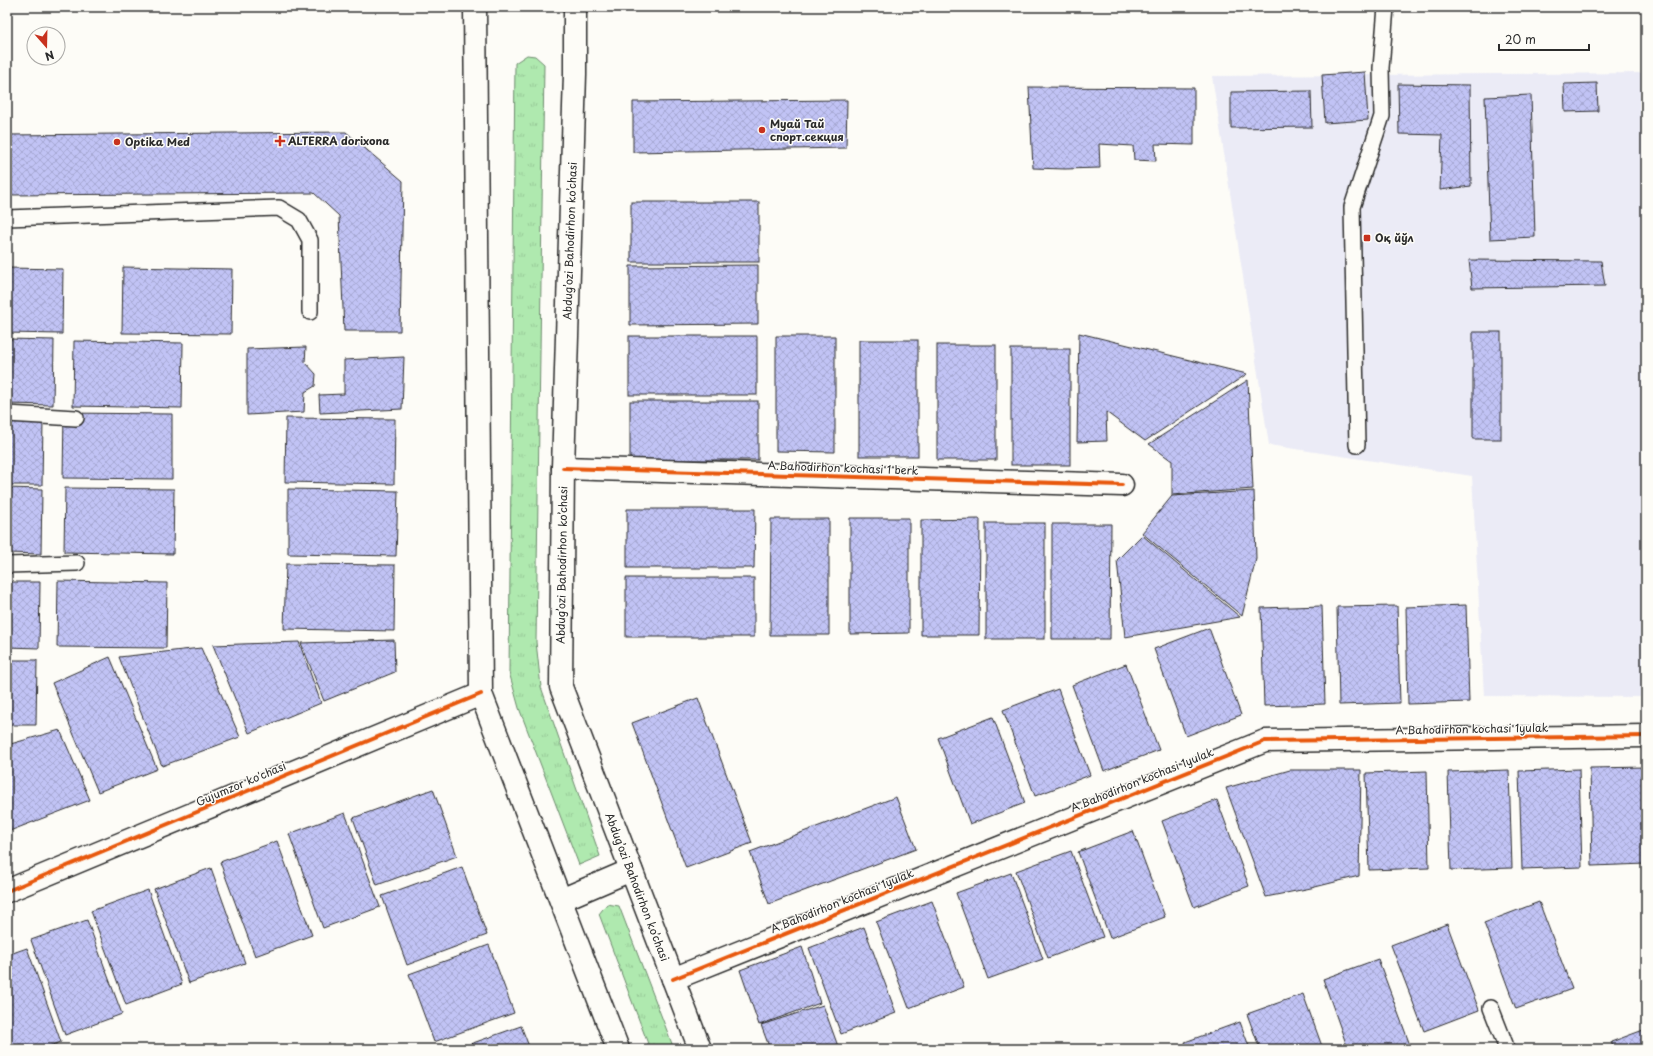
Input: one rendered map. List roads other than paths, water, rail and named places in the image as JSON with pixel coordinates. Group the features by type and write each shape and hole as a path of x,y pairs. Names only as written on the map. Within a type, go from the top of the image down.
{"street":[{"path":"475,7 481,694 618,1049"},
{"name":"Abdug’ozi Bahodirhon ko’chasi","path":"575,7 575,90 564,468 560,687 700,1049"},
{"name":"A.Bahodirhon kochasi 1 berk","path":"564,468 1122,485"},
{"name":"Gujumzor ko'chasi","path":"7,891 481,694"},
{"name":"A.Bahodirhon kochasi 1yulak","path":"673,979 1264,741 1646,736"},
{"path":"561,900 631,870"}],"lane":[{"path":"1357,445 1352,207 1382,116 1381,68 1386,7"},
{"path":"7,218 279,208 299,220 310,240 310,312"},
{"path":"7,414 76,418"},
{"path":"7,565 77,563"},
{"path":"1491,1008 1507,1049"}],"place":[{"name":"Муай Тай спорт.секция","path":"762,130"},
{"name":"ALTERRA dorixona","path":"280,141"},
{"name":"Optika Med","path":"117,142"},
{"name":"Оқ йўл","path":"1367,238"}]}
